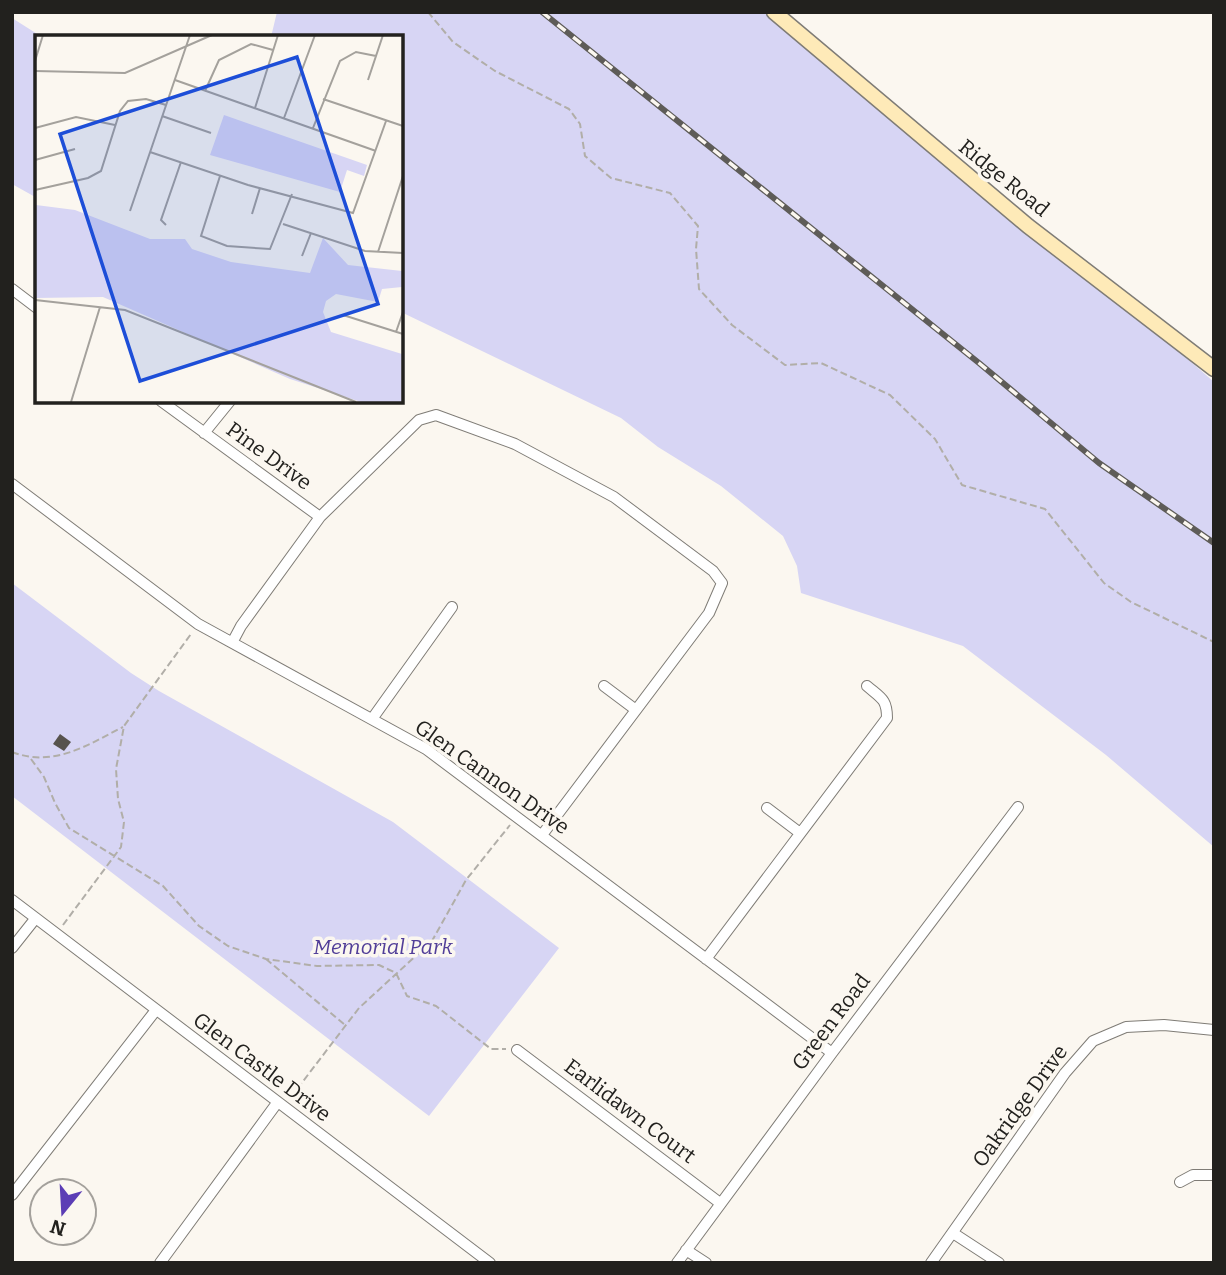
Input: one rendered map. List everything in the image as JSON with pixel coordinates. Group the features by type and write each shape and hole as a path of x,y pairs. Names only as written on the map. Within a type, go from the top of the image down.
{"main road":[{"name":"Ridge Road","path":"774,12 1028,226 1214,369"}],"street":[{"path":"12,289 35,306"},
{"name":"Pine Drive","path":"162,402 320,517"},
{"path":"204,433 229,402"},
{"path":"233,642 241,626 320,517 419,420 436,415 515,444 614,497 713,570 722,583 709,613 542,835"},
{"name":"Glen Cannon Drive","path":"12,484 198,624 426,749 831,1053"},
{"path":"372,719 452,607"},
{"path":"604,686 636,710"},
{"path":"706,959 887,718 886,704 867,687"},
{"name":"Green Road","path":"677,1263 831,1053 1018,807"},
{"path":"767,808 800,833"},
{"name":"Glen Castle Drive","path":"12,900 483,1261"},
{"path":"12,948 34,919"},
{"path":"12,1195 156,1010"},
{"name":"Oakridge Drive","path":"932,1263 1065,1073 1093,1041 1126,1027 1164,1025 1214,1030"},
{"name":"Earlidawn Court","path":"517,1049 720,1203"},
{"path":"160,1263 280,1105"},
{"path":"1180,1182 1192,1175 1214,1175"},
{"path":"953,1233 999,1263"},
{"path":"687,1250 705,1263"}],"path":[{"path":"428,12 453,42 495,71 569,109 580,124 585,156 611,178 670,194 698,226 696,249 699,289 732,325 785,365 821,363 890,395 935,439 962,485 1045,509 1104,583 1131,603 1214,642"},
{"path":"56,934 121,847 124,822 118,799 116,769 124,726 198,624"},
{"path":"12,752 31,759 72,753 124,726"},
{"path":"31,759 44,777 69,828 163,886 199,926 228,946 266,959 317,966 379,965 396,973 407,996 436,1006 491,1049 517,1049"},
{"path":"280,1105 359,1008 432,942 466,880 517,816"},
{"path":"266,959 346,1025"}],"green space":[{"path":"277,12 780,12 1125,304 1214,382 1214,847 1106,755 963,646 801,593 797,566 783,536 721,486 658,447 621,418 402,312 402,35 271,35"},
{"path":"12,18 39,35 35,35 35,197 12,184"},
{"name":"Memorial Park","path":"12,583 159,691 393,822 559,948 429,1116 12,796"}],"building":[{"path":"60,734 71,742 64,751 53,744"}],"railway":[{"path":"542,12 979,363 1099,463 1214,543"}]}
